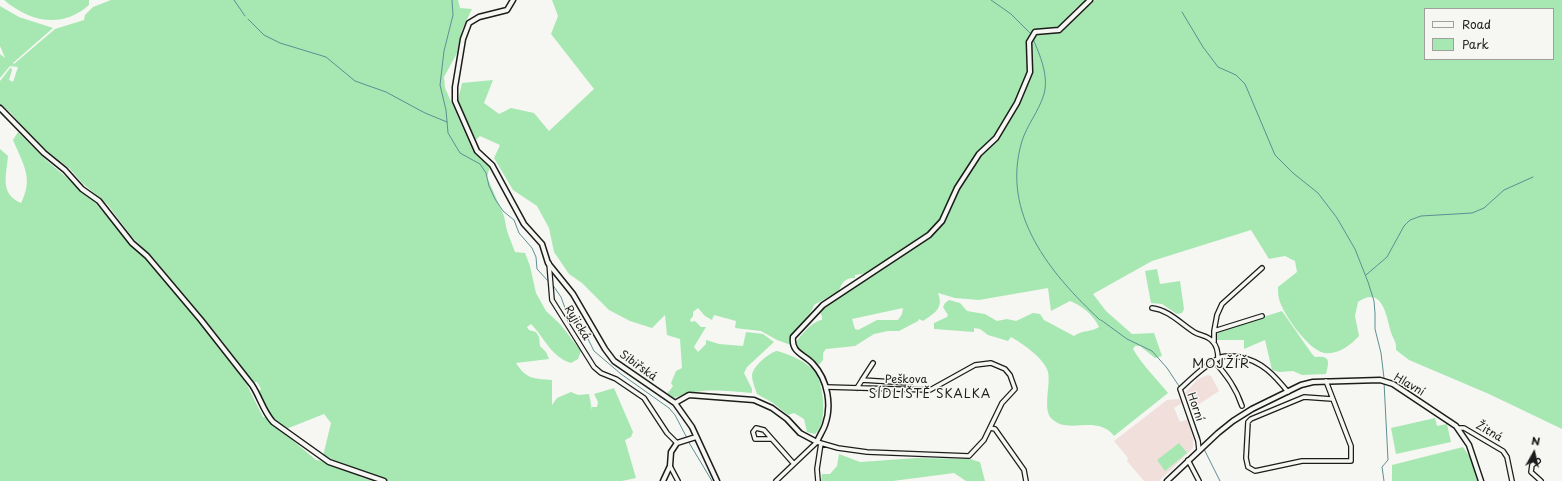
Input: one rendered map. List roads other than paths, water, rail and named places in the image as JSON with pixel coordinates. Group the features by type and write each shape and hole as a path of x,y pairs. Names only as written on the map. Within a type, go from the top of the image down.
{"street":[{"name":"Ryjická","path":"513,0 506,10 479,17 469,23 463,39 455,87 455,101 476,151 492,165 524,224 542,244 548,263 552,300 594,367 601,373 616,379 644,398 667,433 676,443"},
{"path":"818,481 817,469 819,443 826,421 828,400 826,387 814,365 795,351 792,344 793,337 823,305 929,235 942,221 956,188 979,154 996,138 1017,103 1030,72 1029,42 1031,36 1034,32 1059,30 1090,0"},
{"path":"0,108 21,131 55,163 65,170 82,189 99,201 132,242 147,256 243,373 258,393 267,415 273,422 329,462 384,481"},
{"name":"Sibiřská","path":"548,263 573,294 605,349 614,361 675,403 696,437 717,481"},
{"path":"1242,406 1238,392 1229,377 1216,361 1214,331 1218,311 1222,304 1262,268"},
{"path":"1152,308 1166,312 1194,332 1210,338 1214,342"},
{"path":"1214,331 1262,316"},
{"path":"1216,361 1230,355 1250,359 1273,374 1288,392"},
{"name":"Horní","path":"1199,450 1198,441 1180,389 1197,374 1216,361"},
{"path":"857,388 873,363"},
{"name":"Peškova","path":"819,443 838,448 867,452 969,456 984,440 1002,404 1014,390 1010,375 998,365 991,363 975,365 930,390 826,387"},
{"path":"862,380 910,383"},
{"name":"Hlavní","path":"1167,481 1218,433 1242,415 1288,392 1305,384 1326,381 1380,380 1388,382 1427,405 1458,428 1469,445 1481,481"},
{"path":"1326,381 1351,446 1351,461 1302,461 1255,471 1251,470 1247,463 1246,431 1248,422 1251,419 1304,397 1332,399"},
{"path":"675,403 690,395 754,400 772,408 787,419 800,433 819,443"},
{"path":"771,439 756,439 753,432 756,428 764,430 794,464"},
{"path":"990,428 995,429 1024,470 1026,481"},
{"name":"Žitná","path":"1458,428 1464,428 1503,451 1507,457 1512,481"},
{"path":"663,481 670,466 671,452 676,443 696,437"},
{"path":"776,481 819,443"},
{"path":"1188,460 1199,481"},
{"path":"1538,461 1532,465 1531,472 1541,481"},
{"path":"670,466 678,481"}],"waterway":[{"path":"234,0 245,16"},
{"path":"452,0 453,15 444,51 440,85 446,110 448,133 460,153 480,164 486,173 489,186 495,199 503,211 514,220 519,233 532,248 536,257 537,269 549,282"},
{"path":"991,0 1011,14 1031,34"},
{"path":"1182,12 1203,47 1218,67 1236,75 1245,84 1275,155 1293,173 1318,193 1337,218 1355,249 1374,301 1375,329 1381,353 1384,378"},
{"path":"248,19 264,35 280,43 326,57 355,81 386,92 425,113 447,122"},
{"path":"1033,39 1045,73 1045,87 1042,100 1022,141 1017,168 1018,193 1024,218 1034,241 1064,283 1100,320"},
{"path":"1366,275 1387,257 1404,226 1410,220 1421,216 1472,213 1484,208 1504,190 1533,177"},
{"path":"552,284 561,297 565,308 576,315 594,351 621,374 669,408 675,415 687,438"},
{"path":"1101,320 1127,339 1152,351 1167,368 1179,386"},
{"path":"1384,382 1388,460 1382,467 1384,481"},
{"path":"1182,390 1200,438"},
{"path":"688,441 712,481"},
{"path":"1204,449 1220,481"}],"district":[{"name":"MOJŽÍŘ","path":"1221,364"},
{"name":"SÍDLIŠTĚ SKALKA","path":"930,395"}]}
